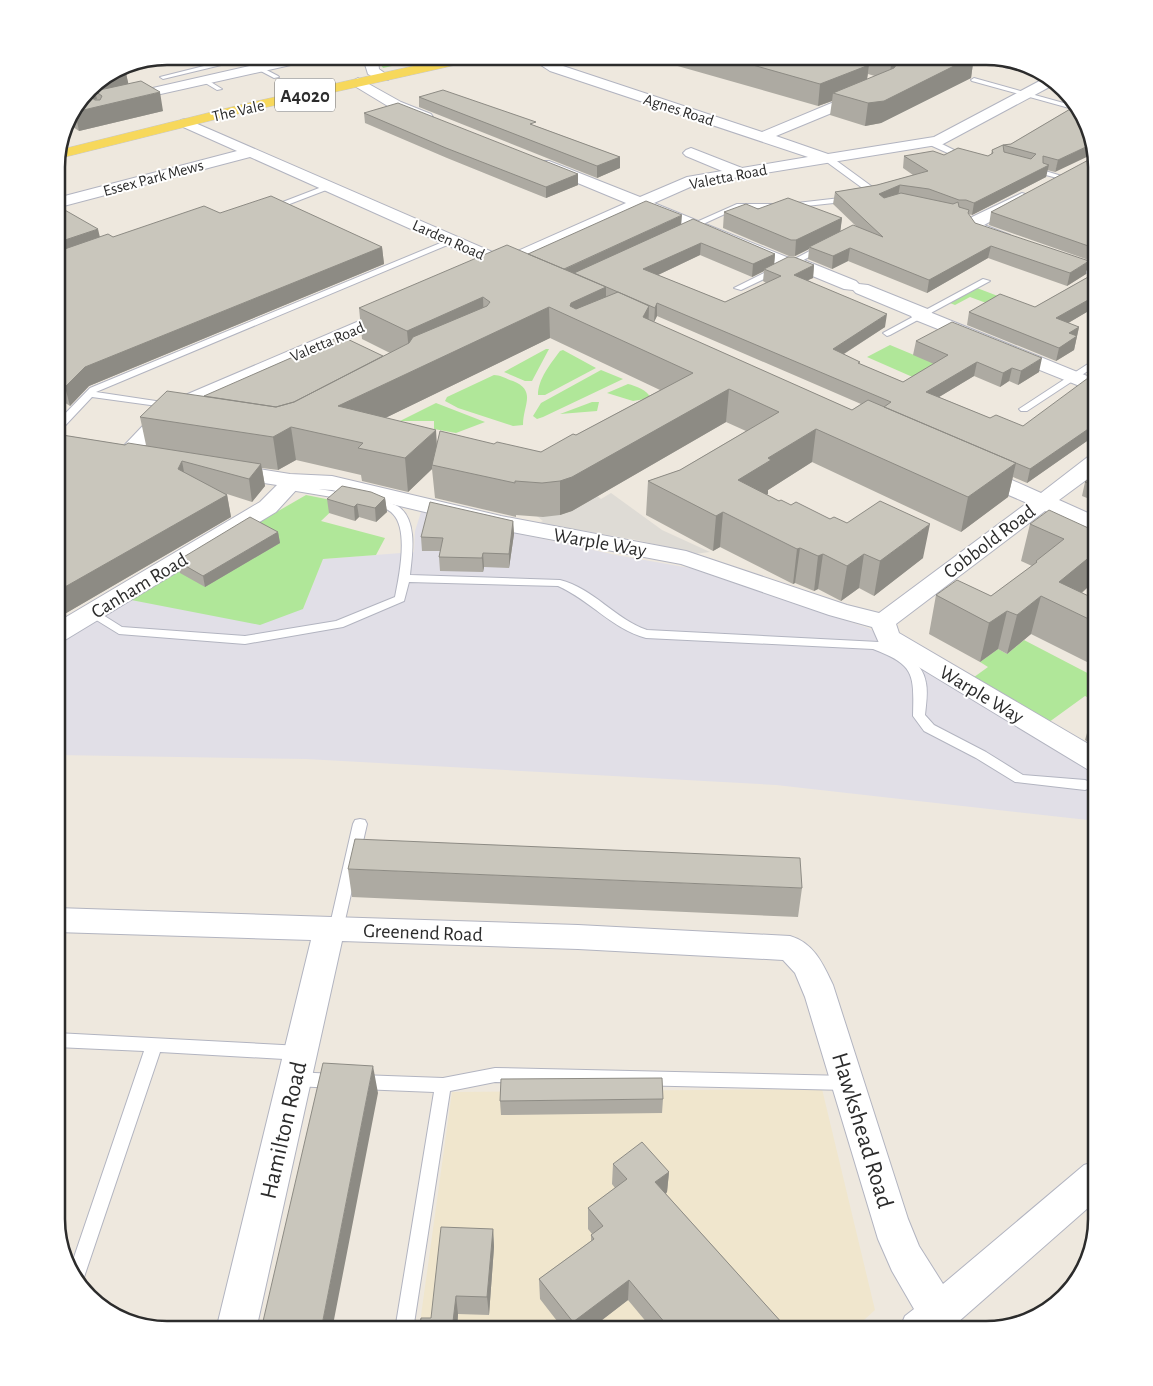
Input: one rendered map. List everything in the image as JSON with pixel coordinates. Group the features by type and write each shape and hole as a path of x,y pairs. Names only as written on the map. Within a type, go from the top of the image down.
{"main road":[{"name":"The Vale","path":"66,153 358,82 437,65"}],"street":[{"path":"253,65 259,68"},
{"path":"84,108 150,96 204,80 272,65"},
{"path":"372,65 374,71 383,77"},
{"name":"Agnes Road","path":"549,65 827,158"},
{"path":"358,82 396,105 441,123"},
{"name":"Valetta Road","path":"477,276 693,180 932,142 1045,83"},
{"path":"133,85 150,96"},
{"path":"762,137 876,89"},
{"name":"Larden Road","path":"186,123 531,276"},
{"name":"Essex Park Mews","path":"65,201 153,180 250,152"},
{"path":"691,153 739,172"},
{"path":"529,158 791,263 856,287 1088,383"},
{"path":"1024,246 987,234 974,222 1078,168"},
{"path":"1042,252 1088,268"},
{"name":"Valetta Road","path":"125,456 171,410 407,306"},
{"path":"338,336 362,349"},
{"path":"171,410 195,418"},
{"path":"959,466 1088,520"},
{"name":"Cobbold Road","path":"883,622 1088,467"},
{"name":"Warple Way","path":"203,468 289,484 332,483 502,523 686,558 838,610 883,622 888,637 1088,757"},
{"name":"Canham Road","path":"65,629 268,507 289,484"},
{"name":"Greenend Road","path":"65,922 587,937 790,948"},
{"name":"Hamilton Road","path":"238,1321 332,929"},
{"name":"Hawkshead Road","path":"790,948 800,955 814,978 849,1083 898,1244 926,1296 930,1320"},
{"path":"930,1320 1088,1186"}],"lane":[{"path":"163,77 207,65"},
{"path":"259,68 276,77"},
{"path":"204,80 219,89"},
{"path":"974,80 1069,107"},
{"path":"932,142 955,155 970,159"},
{"path":"677,233 737,206 819,203 879,192 827,158"},
{"path":"1046,172 1061,177"},
{"path":"262,211 330,187"},
{"path":"65,432 93,390 453,240"},
{"path":"738,288 832,243"},
{"path":"887,333 986,281"},
{"path":"1024,409 1088,367"},
{"path":"90,394 171,410"},
{"path":"91,613 119,630 245,640 340,624 400,599 405,578 405,532 402,516 395,509 363,499 289,484"},
{"path":"405,578 560,583 584,594 635,631 646,634 875,645 895,653 912,666 920,684 919,716 929,728 981,755 1020,779 1085,785"},
{"path":"332,929 360,824"},
{"path":"65,1040 154,1045 298,1066 443,1084 495,1075 849,1083"},
{"path":"79,1269 154,1045"},
{"path":"405,1321 443,1084"}],"shaded area":[{"path":"611,493 662,530 710,552 694,554 637,540 539,523 543,521 537,516 567,513 597,496 601,499"},
{"path":"421,512 616,555 690,568 868,628 1088,760 1088,820 776,785 306,759 65,755 65,636 126,599 303,609 323,559 414,552 415,531"},
{"path":"822,1089 875,1310 863,1321 420,1321 452,1092"}],"green space":[{"path":"381,65 396,65 383,68"},
{"path":"977,288 1039,312 1028,323 997,307 970,297 955,305 950,303"},
{"path":"890,345 914,355 918,353 950,366 924,382 867,357"},
{"path":"549,349 532,381 525,381 504,372"},
{"path":"563,350 596,368 545,395 538,395 540,383 546,372 560,351"},
{"path":"601,370 623,379 543,417 537,419 533,416 541,403"},
{"path":"494,375 513,381 525,389 527,399 523,425 513,426 458,408 445,401 447,397"},
{"path":"628,384 638,387 651,398 633,401 607,393"},
{"path":"592,402 599,402 597,411 560,414"},
{"path":"436,403 485,422 456,433 434,429 434,421 400,421"},
{"path":"306,495 341,502 321,521 385,538 376,555 323,559 303,609 260,625 126,599"},
{"path":"1024,640 1088,673 1088,698 1085,696 1045,725 970,680 988,667 980,662 998,649 1007,654"}],"building":[{"path":"753,65 869,65 820,84"},
{"path":"896,65 956,65 884,101 868,103 833,93 894,68"},
{"path":"141,81 160,92 82,110 92,98 100,100 102,96 97,93 101,90"},
{"path":"443,90 536,122 530,124 620,157 597,166 419,97"},
{"path":"398,103 578,174 546,187 446,148 364,113"},
{"path":"1070,109 1083,134 1086,147 1058,160 1043,156 1043,163 1049,165 974,203 959,200 929,189 900,185 879,194 884,198 901,193 953,204 958,202 959,207 969,210 968,213 975,223 1088,262 1070,273 991,246 929,280 850,248 833,256 809,247 853,225 883,237 835,192 877,185 928,171 904,156 933,151 944,155 958,148 988,156 993,153 992,150 1003,145 1011,144","holes":["1003,145 1036,154 1031,159 1004,152"]},
{"path":"1087,160 1088,246 991,212"},
{"path":"271,196 382,247 85,367 65,387 65,249 108,234 113,237 204,206 220,213"},
{"path":"788,198 842,218 796,240 791,240 724,212 746,204 758,209"},
{"path":"646,201 682,215 564,269 528,254"},
{"path":"65,210 98,229 65,240"},
{"path":"693,219 775,254 753,264 701,243 643,269 725,302 781,276 764,269 788,257 794,257 814,265 794,275 887,314 833,349 860,362 858,363 903,382 948,355 916,341 952,322 1042,358 1021,371 1012,368 1003,373 977,362 926,392 990,418 996,415 1023,426 1088,378 1088,429 1030,469 884,407 891,402 657,303 655,308 574,273"},
{"path":"507,245 606,287 571,303 570,306 576,309 618,292 649,306 643,317 852,410 868,400 1016,463 968,497 816,429 768,458 771,460 738,480 779,501 781,500 791,505 796,502 830,519 834,517 847,523 880,501 930,524 880,561 864,554 847,566 823,554 818,556 800,548 797,549 723,512 716,516 648,481 680,470 779,412 729,389 572,477 560,481 542,483 515,481 515,483 432,465 440,431 494,444 497,442 541,452 693,373 549,307 338,406 436,430 405,458 358,448 363,443 291,427 273,437 140,417 167,391 276,407 294,402 409,343 413,337 487,306 490,302 483,297 407,331 359,308"},
{"path":"1088,277 1088,300 1056,318 1079,327 1069,333 1077,336 1059,348 969,312 1000,294 1035,307"},
{"path":"341,336 383,356 294,402 276,407 204,396"},
{"path":"65,435 125,445 128,443 261,464 249,479 182,461 178,469 227,495 65,587"},
{"path":"342,486 371,492 385,498 375,508 357,504 354,507 327,499"},
{"path":"430,502 513,521 509,554 483,553 482,558 439,557 443,538 421,537"},
{"path":"1049,510 1088,528 1088,558 1059,582 1088,596 1088,619 1041,596 1017,615 1007,611 989,623 936,595 957,580 991,596 1037,562 1064,539 1030,524"},
{"path":"250,517 278,532 203,576 177,561"},
{"path":"355,839 800,858 802,888 348,869"},
{"path":"323,1063 373,1066 323,1321 263,1321"},
{"path":"662,1078 663,1099 500,1101 501,1079"},
{"path":"642,1142 669,1172 655,1182 780,1321 663,1321 629,1280 572,1321 539,1279 594,1239 591,1235 603,1226 588,1208 627,1179 613,1164"},
{"path":"441,1227 493,1229 487,1297 456,1296 453,1321 420,1321 421,1318 431,1318"}]}
